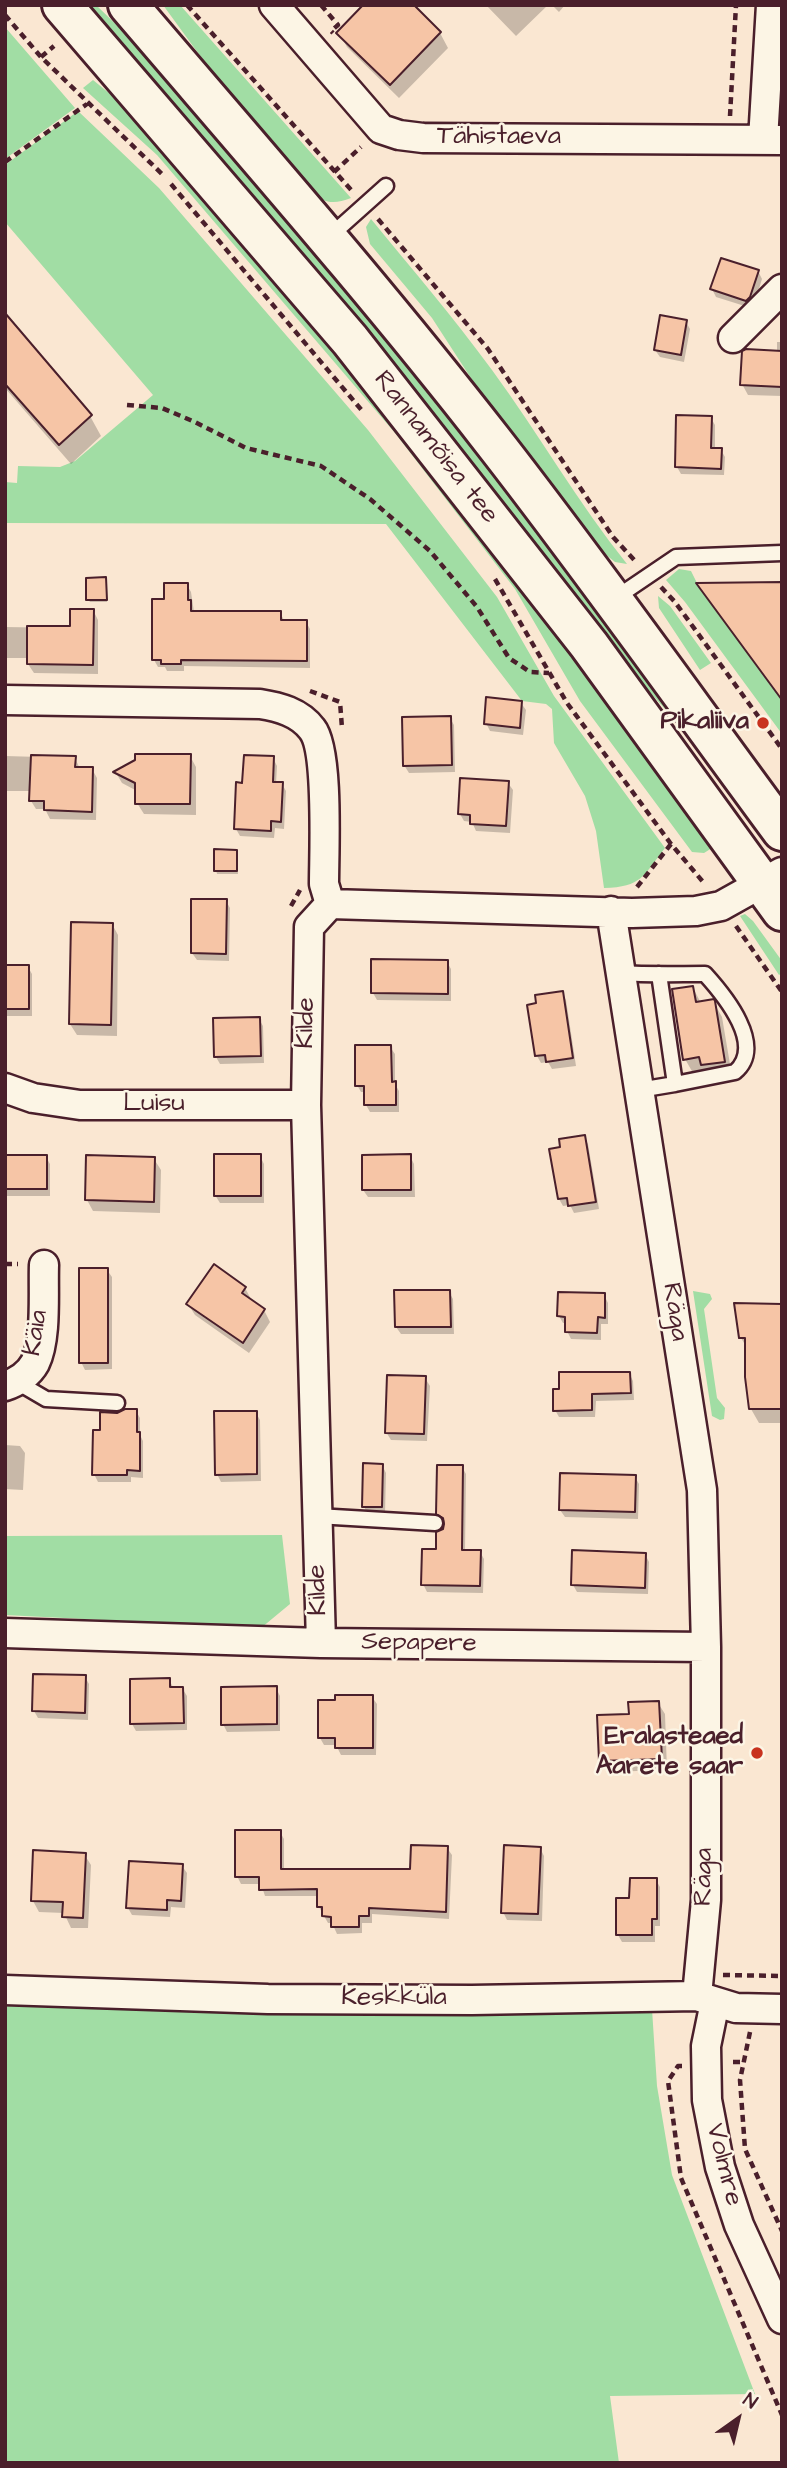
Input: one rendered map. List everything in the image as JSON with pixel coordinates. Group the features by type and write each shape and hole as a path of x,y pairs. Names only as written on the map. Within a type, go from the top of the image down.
{"main road":[{"name":"Rannamõisa tee","path":"62,5 350,340 589,645 775,889"},
{"name":"Rannamõisa tee","path":"128,5 328,237 492,439 782,831"}],"street":[{"name":"Tähistaeva","path":"274,5 381,128 399,135 423,138 770,135"},
{"path":"770,135 771,5"},
{"path":"733,338 782,289"},
{"path":"5,700 260,704 286,709 313,729 322,752 327,894 383,907 620,901 632,913 696,911 775,889"},
{"name":"Kilde","path":"321,1643 306,1105 309,927 327,894"},
{"name":"Räga","path":"620,901 621,973 702,1490 706,1647 706,1900 703,1991"},
{"name":"Luisu","path":"5,1088 33,1098 80,1105 306,1105"},
{"name":"Käia","path":"11,1384 34,1364 41,1342 44,1265"},
{"name":"Sepapere","path":"5,1633 321,1643 706,1647"},
{"name":"Keskküla","path":"5,1990 282,1999 472,2000 703,1991 736,2008 782,2009"},
{"name":"Volmre","path":"703,1991 707,2100 720,2167 739,2225 782,2319"}],"lane":[{"path":"328,237 386,186"},
{"path":"613,600 676,557 782,552"},
{"path":"621,973 705,974 732,1010 747,1044 741,1066 735,1072 639,1090"},
{"path":"659,974 675,1084"},
{"path":"11,1384 46,1399 117,1403"},
{"path":"317,1516 435,1523"}],"path":[{"path":"187,5 334,172 366,204 488,349 613,537 675,602 782,749"},
{"path":"321,5 338,25 331,31 340,41"},
{"path":"736,5 730,124 770,135"},
{"path":"5,15 87,104 161,173 368,418"},
{"path":"41,57 54,46"},
{"path":"5,162 87,104"},
{"path":"127,405 162,408 246,448 321,466 369,499 430,551 477,607 509,658 530,672 550,673"},
{"path":"491,574 567,703 671,844 706,886"},
{"path":"620,901 641,885 671,844"},
{"path":"290,912 292,902 304,884 327,894"},
{"path":"730,917 782,992"},
{"path":"751,1975 750,2035 740,2080 745,2149 782,2231"},
{"path":"703,1991 751,1975 782,1976"}],"green space":[{"path":"82,5 96,5 163,70 478,445 679,715 673,718 597,633"},
{"path":"163,5 180,5 351,198 329,202 310,192 236,105"},
{"path":"5,27 75,108 5,159"},
{"path":"93,80 142,120 338,353 513,574 712,848 704,853 692,852 580,701 515,589 395,433 157,155 83,88"},
{"path":"78,111 159,188 368,430 497,597 554,696 665,848 640,878 626,885 604,888 596,831 585,796 554,743 552,709 546,704 522,701 386,524 5,523 5,482 17,483 18,466 60,467 75,461 153,395 5,222 5,165"},
{"path":"371,219 492,370 627,564 615,562 605,554 500,423 432,318 370,244 366,227"},
{"path":"679,569 691,571 782,700 782,734 666,580"},
{"path":"658,596 670,606 711,663 700,670 659,608"},
{"path":"745,914 782,961 782,973 779,975 740,916"},
{"path":"693,1291 710,1294 712,1299 704,1309 717,1398 725,1408 724,1419 720,1420 712,1416"},
{"path":"282,1535 290,1604 261,1628 5,1615 5,1536"},
{"path":"5,2006 364,2011 652,2009 657,2086 672,2175 755,2394 610,2396 619,2463 5,2463"}],"building":[{"path":"363,5 414,5 441,32 390,85 336,33"},
{"path":"721,258 759,270 750,297 746,301 710,289"},
{"path":"5,313 92,415 59,445 5,384"},
{"path":"660,315 687,320 681,355 654,350"},
{"path":"742,351 782,351 782,387 740,385"},
{"path":"676,415 712,416 711,448 722,448 721,469 675,467"},
{"path":"106,577 107,600 86,600 86,578"},
{"path":"782,582 782,700 696,583"},
{"path":"164,583 188,583 191,611 281,611 281,620 307,620 307,661 181,660 181,664 161,664 161,660 152,660 152,599 164,599"},
{"path":"70,609 94,609 93,665 27,664 27,626 70,626"},
{"path":"486,697 522,701 520,728 484,724"},
{"path":"451,716 452,765 403,766 402,717"},
{"path":"135,754 191,754 190,804 135,804 135,783 113,772 135,760"},
{"path":"31,755 76,756 75,767 93,767 92,812 44,810 44,801 29,801"},
{"path":"244,755 274,756 273,782 283,782 281,822 271,821 271,831 234,829 236,782 242,783"},
{"path":"460,778 509,781 506,826 470,824 470,815 458,814"},
{"path":"214,849 237,850 237,871 214,871"},
{"path":"191,899 227,899 226,954 191,953"},
{"path":"71,922 113,923 111,1025 69,1024"},
{"path":"371,959 448,960 448,994 371,993"},
{"path":"5,965 29,965 29,1009 5,1009"},
{"path":"693,986 696,1002 715,1001 725,1062 701,1065 699,1057 683,1060 672,989"},
{"path":"563,991 573,1058 546,1062 545,1055 535,1056 527,1005 536,1003 535,995"},
{"path":"260,1017 261,1056 214,1057 213,1018"},
{"path":"355,1045 391,1045 396,1105 364,1105 364,1086 355,1086"},
{"path":"585,1135 596,1202 568,1206 567,1198 558,1199 549,1149 560,1147 559,1139"},
{"path":"214,1154 261,1154 261,1196 214,1196"},
{"path":"411,1154 411,1190 362,1190 362,1155"},
{"path":"5,1155 47,1155 47,1189 5,1189"},
{"path":"86,1155 155,1157 154,1202 85,1200"},
{"path":"214,1264 246,1287 242,1293 265,1309 243,1343 186,1304"},
{"path":"79,1268 108,1268 108,1363 79,1363"},
{"path":"394,1290 450,1290 451,1327 395,1327"},
{"path":"558,1292 605,1293 605,1318 598,1317 597,1333 565,1332 565,1317 557,1316"},
{"path":"734,1303 782,1304 782,1409 749,1409 745,1377 745,1338 739,1338"},
{"path":"559,1372 630,1372 631,1393 592,1394 592,1410 553,1411 553,1389 559,1389"},
{"path":"387,1375 426,1376 424,1434 385,1433"},
{"path":"125,1409 137,1409 140,1471 127,1470 127,1475 92,1475 93,1430 100,1430 100,1412 117,1413"},
{"path":"214,1411 257,1411 257,1474 215,1475"},
{"path":"363,1463 383,1464 382,1507 362,1507"},
{"path":"437,1465 463,1465 462,1550 481,1550 480,1586 421,1585 422,1549 436,1549 436,1532 443,1529 444,1524 443,1518 436,1514"},
{"path":"560,1473 636,1475 635,1512 559,1510"},
{"path":"572,1550 646,1553 645,1588 571,1585"},
{"path":"33,1674 86,1675 85,1713 32,1711"},
{"path":"170,1678 170,1687 183,1687 184,1723 130,1724 130,1679"},
{"path":"277,1686 277,1724 221,1725 221,1687"},
{"path":"335,1695 373,1695 373,1748 335,1748 335,1738 318,1738 318,1700 335,1700"},
{"path":"659,1701 662,1759 599,1761 597,1715 629,1714 628,1702"},
{"path":"235,1830 281,1830 281,1869 410,1869 411,1845 448,1846 446,1912 369,1908 369,1916 359,1916 359,1927 331,1927 331,1917 322,1916 322,1907 317,1907 317,1889 259,1890 259,1877 235,1877"},
{"path":"504,1845 541,1847 538,1914 501,1913"},
{"path":"33,1850 86,1853 83,1918 62,1917 63,1902 31,1901"},
{"path":"129,1861 183,1864 181,1901 167,1900 167,1910 126,1908"},
{"path":"630,1878 657,1878 657,1919 652,1919 652,1935 616,1935 616,1898 629,1898"}],"place":[{"name":"Pikaliiva","path":"763,723"},
{"name":"Eralasteaed Aarete saar","path":"757,1753"}]}
